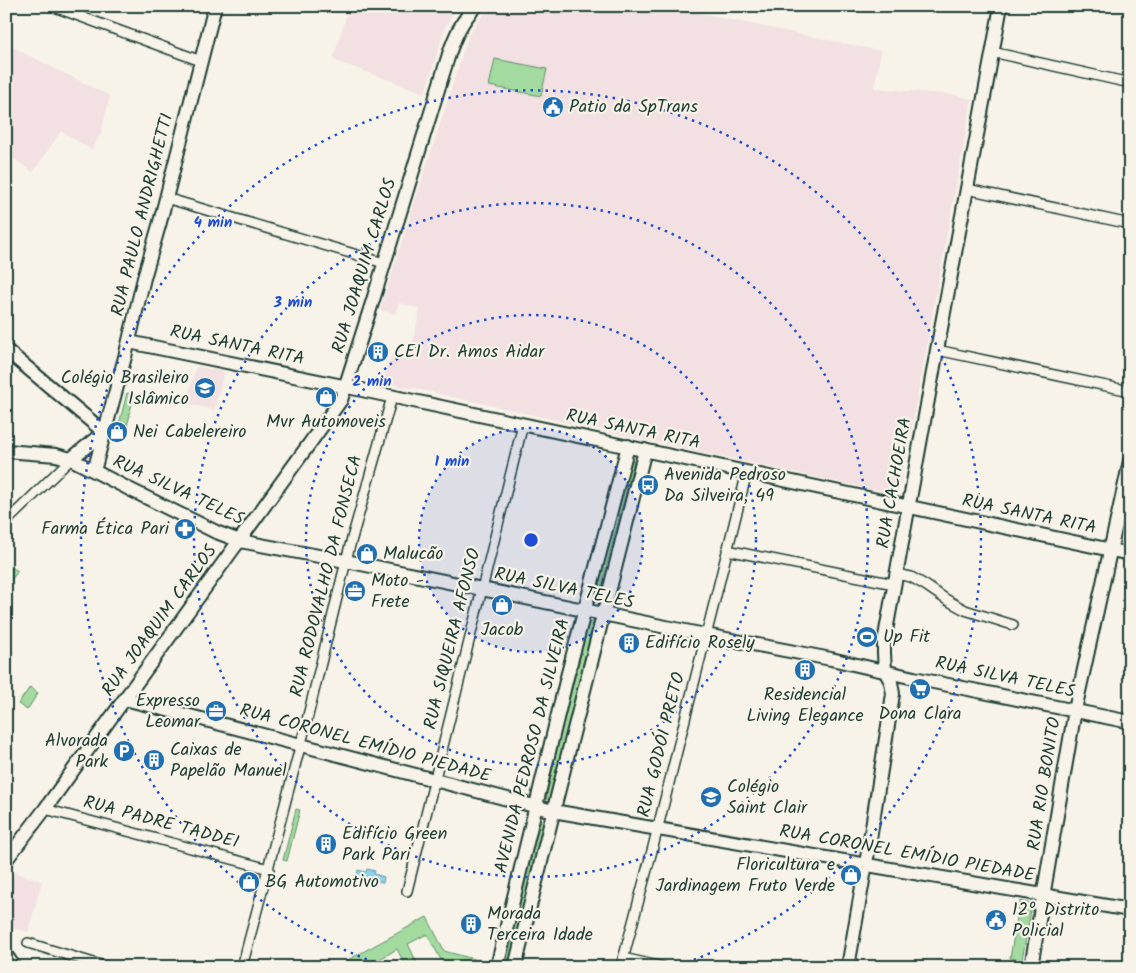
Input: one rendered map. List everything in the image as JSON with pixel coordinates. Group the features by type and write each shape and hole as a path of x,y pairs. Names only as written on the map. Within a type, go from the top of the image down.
{"main road":[{"name":"RUA PAULO ANDRIGHETTI","path":"94,471 215,6"},
{"name":"RUA JOAQUIM CARLOS","path":"6,860 45,809 341,400 449,54 456,34 467,16 476,6"},
{"name":"RUA CACHOEIRA","path":"848,967 893,694 891,682 885,671 884,646 936,350 1001,6"},
{"name":"RUA SANTA RITA","path":"129,342 346,386 1130,554"},
{"path":"6,350 104,432 71,458"},
{"name":"AVENIDA PEDROSO DA SILVEIRA","path":"497,967 567,677 628,446"},
{"name":"AVENIDA PEDROSO DA SILVEIRA","path":"515,967 645,450"},
{"name":"RUA SILVA TELES","path":"6,451 71,458 216,532 240,541 706,636 831,659 1130,722"},
{"name":"RUA RIO BONITO","path":"1031,967 1074,710 1130,461"},
{"name":"RUA CORONEL EMÍDIO PIEDADE","path":"125,699 553,811 1130,910"},
{"path":"6,954 14,967"}],"street":[{"path":"52,6 201,61"},
{"path":"992,52 1130,83"},
{"path":"967,189 1130,224"},
{"path":"166,198 384,263"},
{"path":"936,350 1130,391"},
{"name":"RUA RODOVALHO DA FONSECA","path":"242,967 301,745 349,549 392,397"},
{"name":"RUA SIQUEIRA AFONSO","path":"407,891 523,424"},
{"path":"6,522 71,458"},
{"name":"RUA GODÓI PRETO","path":"622,962 658,829 747,472"},
{"path":"727,550 895,579 911,577 965,610 1012,625"},
{"name":"RUA PADRE TADDEI","path":"45,809 269,868"},
{"path":"28,943 106,967"},
{"path":"622,962 656,966"}],"shaded area":[{"path":"349,6 458,6 445,28 425,93 333,60"},
{"path":"494,6 665,6 881,51 874,88 954,95 972,99 898,492 894,494 384,382 387,362 390,362 391,356 409,359 420,309 399,303 395,314 380,310 468,37 478,20"},
{"path":"6,44 110,96 101,133 92,150 61,131 33,172 6,153"},
{"name":"Colégio Brasileiro Islâmico","path":"196,366 224,372 214,410 186,403"},
{"path":"16,873 42,881 28,932 6,926 6,886"}],"green space":[{"path":"495,59 547,69 541,96 489,86"},
{"path":"127,393 135,395 127,426 119,424"},
{"path":"631,460 634,461 598,601 595,600"},
{"path":"6,564 18,571 8,584 6,582"},
{"path":"589,622 593,623 550,799 547,800 562,727"},
{"path":"30,687 38,693 27,710 18,704"},
{"path":"296,809 300,810 287,861 283,860"},
{"path":"543,821 543,824 508,967 503,967 539,825"},
{"path":"1020,901 1032,904 1022,960 1010,958"},
{"path":"427,917 444,951 485,962 484,967 445,967 427,934 408,944 419,967 406,967 397,949 378,960 381,967 346,967 348,960"}],"water":[{"path":"367,869 375,871 374,874 384,877 383,883 357,876 358,870 366,872"}],"place":[{"name":"Patio da SpTrans","path":"553,107"},
{"name":"CEI Dr. Amos Aidar","path":"378,352"},
{"name":"Colégio Brasileiro Islâmico","path":"205,388"},
{"name":"Mvr Automoveis","path":"326,397"},
{"name":"Nei Cabelereiro","path":"117,432"},
{"name":"Avenida Pedroso Da Silveira, 49","path":"648,485"},
{"name":"Farma Ética Pari","path":"185,529"},
{"name":"Malucão","path":"367,554"},
{"name":"Moto - Frete","path":"355,591"},
{"name":"Jacob","path":"502,605"},
{"name":"Up Fit","path":"867,637"},
{"name":"Edifício Rosely","path":"629,643"},
{"name":"Residencial Living Elegance","path":"805,670"},
{"name":"Dona Clara","path":"920,689"},
{"name":"Expresso Leomar","path":"216,711"},
{"name":"Alvorada Park","path":"124,751"},
{"name":"Caixas de Papelão Manuel","path":"154,760"},
{"name":"Colégio Saint Clair","path":"711,797"},
{"name":"Edifício Green Park Pari","path":"326,844"},
{"name":"Floricultura e Jardinagem Fruto Verde","path":"851,875"},
{"name":"BG Automotivo","path":"249,882"},
{"name":"12º Distrito Policial","path":"996,920"},
{"name":"Morada Terceira Idade","path":"471,924"}]}
